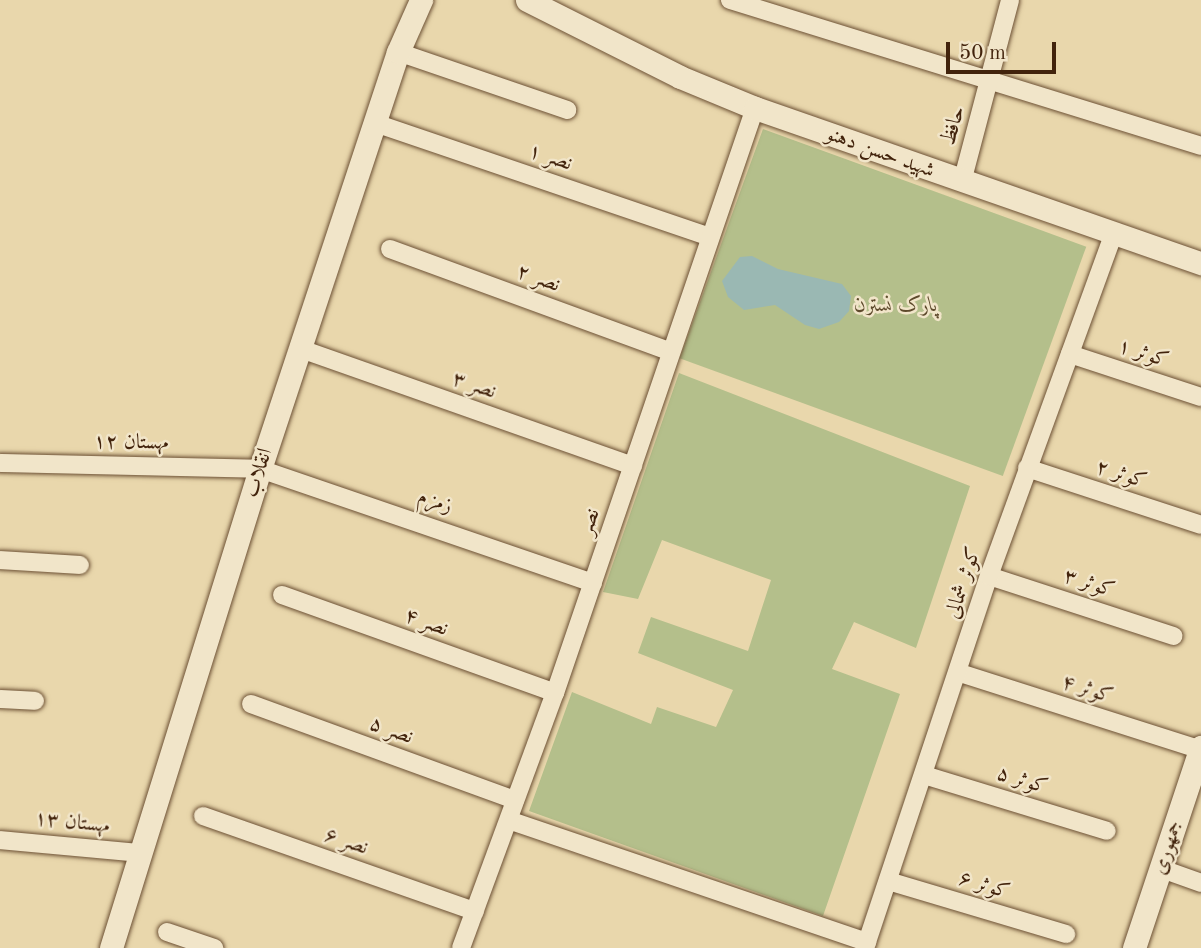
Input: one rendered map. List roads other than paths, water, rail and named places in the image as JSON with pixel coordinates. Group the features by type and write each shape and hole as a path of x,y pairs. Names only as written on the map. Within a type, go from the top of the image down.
{"street":[{"name":"انقلاب","path":"111,948 260,468 398,52 395,42 406,0"},
{"path":"421,0 398,52 567,110"},
{"name":"شهید حسن دهنو","path":"527,0 680,77 755,108 962,182 1201,262"},
{"path":"552,0 569,19"},
{"path":"730,0 1201,146"},
{"name":"حافظ","path":"962,182 991,81 1010,0"},
{"name":"نصر","path":"461,948 555,693 755,108"},
{"name":"نصر ۱","path":"375,123 710,237"},
{"name":"کوثر شمالی","path":"866,945 960,673 989,576 1114,233"},
{"name":"نصر ۲","path":"390,249 671,352"},
{"name":"نصر ۳","path":"301,349 633,466"},
{"name":"کوثر ۱","path":"1070,354 1201,397"},
{"name":"مهستان ۱۲","path":"0,463 260,468"},
{"name":"زمزم","path":"260,468 593,583"},
{"name":"کوثر ۲","path":"1027,468 1201,525"},
{"path":"0,560 80,565"},
{"name":"کوثر ۳","path":"989,576 1174,636"},
{"name":"نصر ۴","path":"282,595 555,693"},
{"name":"کوثر ۴","path":"960,673 1201,749"},
{"path":"0,699 35,701"},
{"name":"نصر ۵","path":"251,704 515,800"},
{"name":"جمهوری","path":"1134,948 1201,749"},
{"name":"کوثر ۵","path":"923,775 1107,831"},
{"name":"نصر ۶","path":"203,816 475,911"},
{"path":"514,822 866,945"},
{"name":"مهستان ۱۳","path":"0,840 140,853"},
{"path":"1162,869 1201,883"},
{"name":"کوثر ۶","path":"888,881 1066,934"},
{"path":"167,932 214,948"}],"water":[{"path":"752,256 778,269 842,284 851,296 849,311 839,322 819,329 805,325 775,305 744,310 728,297 722,281 740,257"}],"park label":[{"name":"پارک نسترن","path":"896,306"}]}
